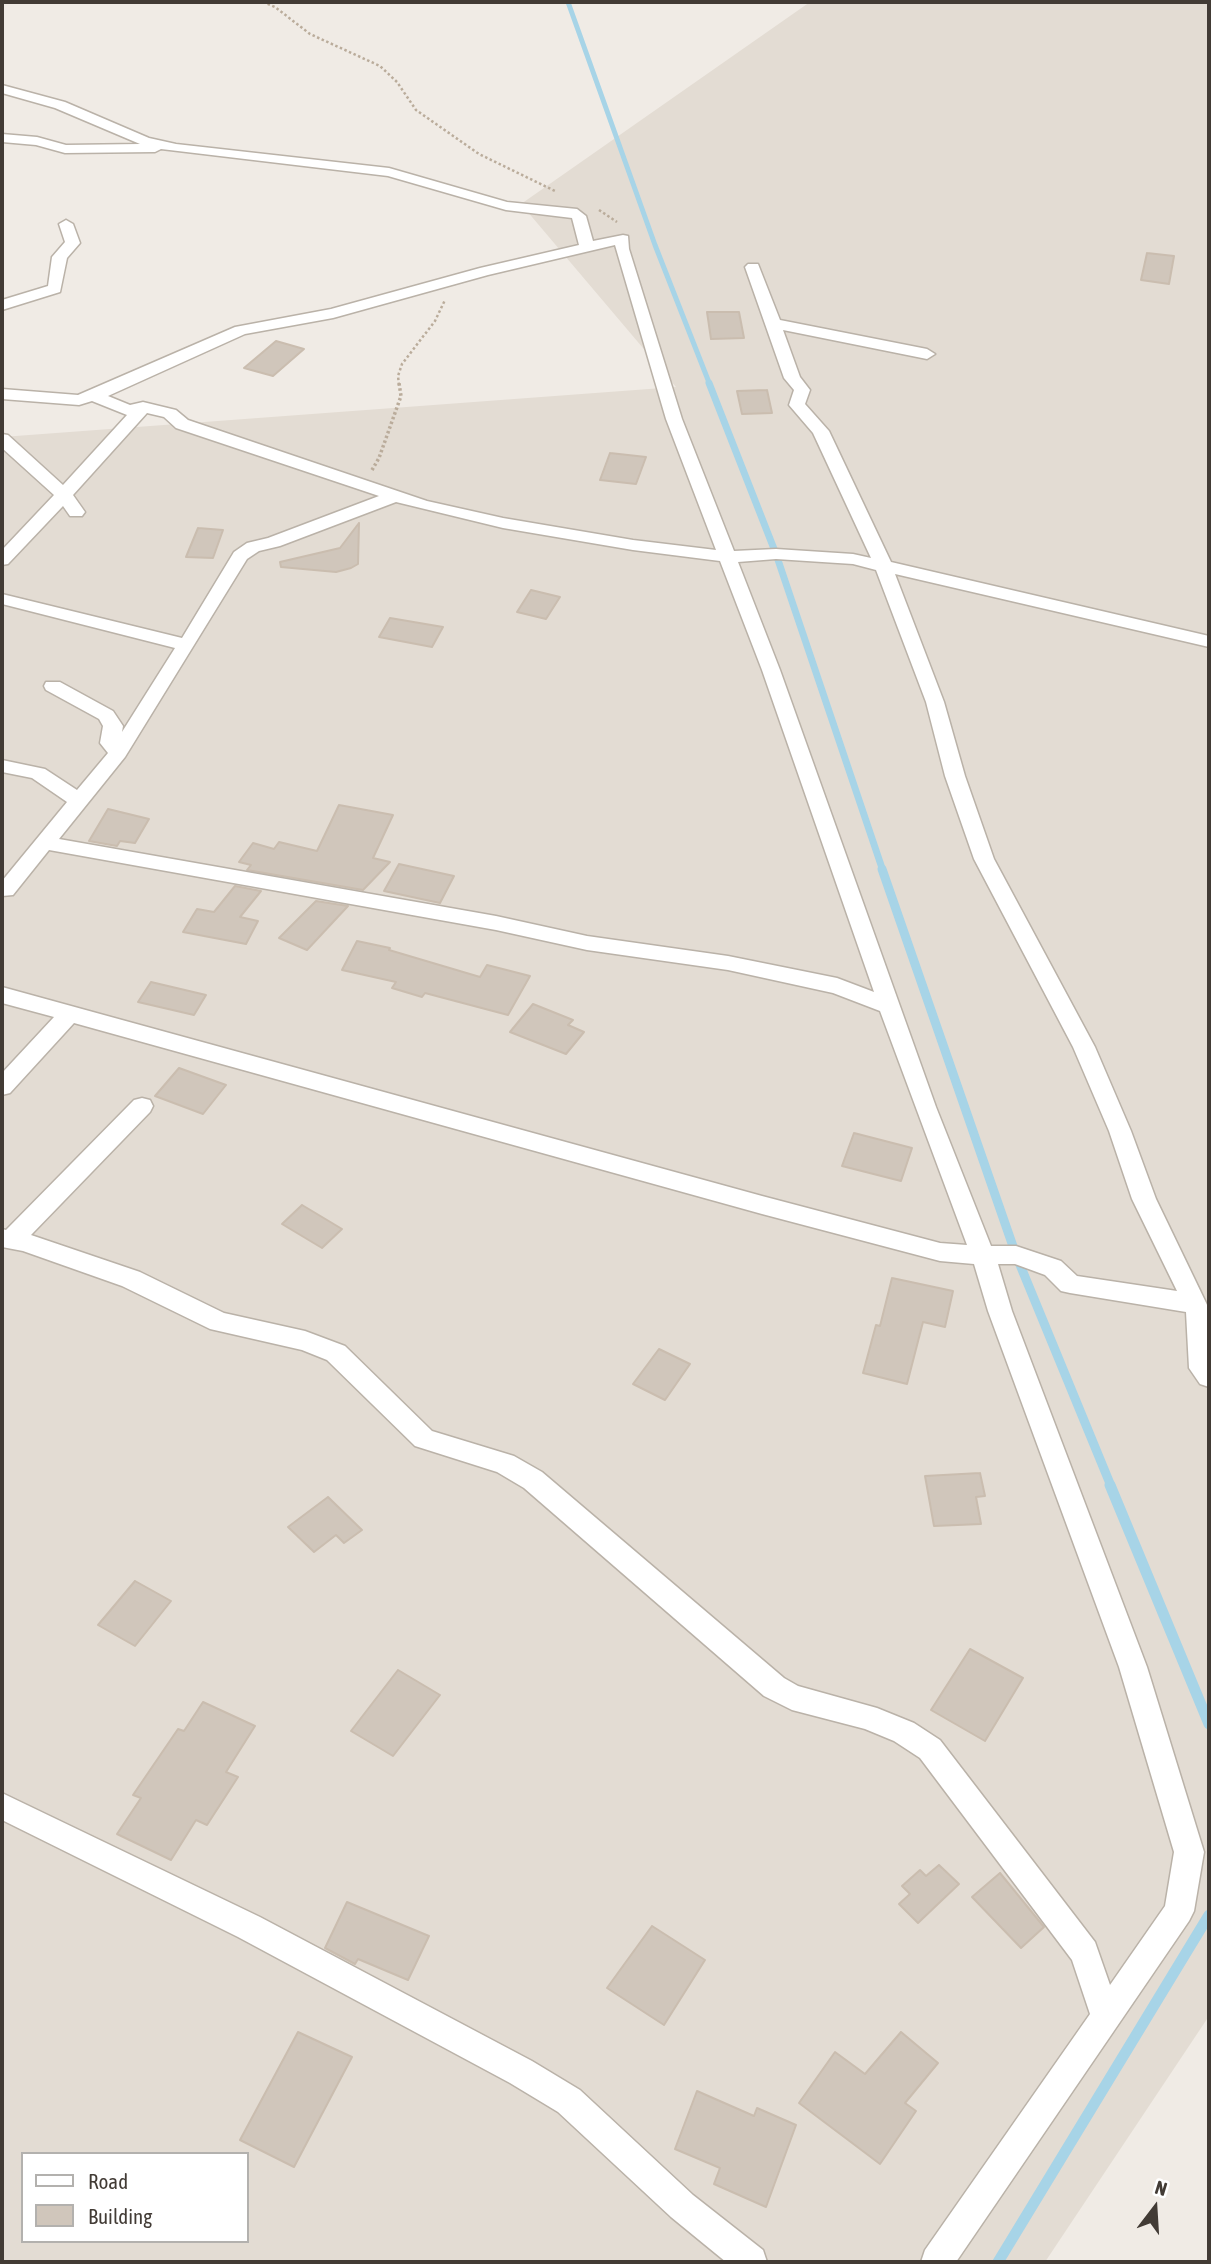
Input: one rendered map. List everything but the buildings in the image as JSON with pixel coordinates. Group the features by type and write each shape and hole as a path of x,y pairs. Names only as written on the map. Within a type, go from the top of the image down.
{"street":[{"path":"2,89 60,105 145,141 176,148 389,172 506,206 572,212 579,216 587,247"},
{"path":"2,138 37,141 65,149 176,148"},
{"path":"2,305 55,289 60,257 73,243 66,224"},
{"path":"2,394 79,400 94,396 241,330 333,313 452,280 624,239 622,249 674,419 776,683 925,1107 983,1255 1000,1311 1133,1667 1189,1852 1179,1911 937,2262"},
{"path":"753,267 792,378 802,390 797,405 821,431 848,493 873,539 936,702 955,776 984,859 1084,1047 1120,1131 1144,1199 1201,1310 1201,1368 1209,1377"},
{"path":"774,324 927,354"},
{"path":"94,396 128,410 143,407 170,413 182,424 394,496 503,523 633,545 727,557 776,554 853,559 1209,641"},
{"path":"2,560 143,407"},
{"path":"2,439 64,495 76,512"},
{"path":"3,891 118,753 232,573 240,556 253,547 274,542 394,496"},
{"path":"2,599 187,645"},
{"path":"53,686 106,715 113,726 110,743 118,753"},
{"path":"2,766 38,773 79,801"},
{"path":"45,843 496,923 587,943 728,963 837,986 890,1006"},
{"path":"2,995 940,1252 1017,1255 1052,1268 1070,1284 1201,1310"},
{"path":"2,1087 69,1014"},
{"path":"142,1106 6,1239 131,1279 219,1322 304,1340 336,1353 424,1439 505,1464 533,1480 774,1686 792,1697 904,1732 930,1749 1084,1952 1106,2018"},
{"path":"2,1806 249,1927 550,2089 569,2101 682,2206 751,2262"}],"path":[{"path":"263,2 275,7 310,34 380,66 397,82 416,110 479,154 557,192"},
{"path":"596,208 615,219 624,239"},
{"path":"362,486 379,458 401,397 398,376 402,364 442,311 452,280"}],"shaded area":[{"path":"810,2 1209,2 1209,2016 1045,2262 2,2262 2,437 676,387 521,204"}],"waterway":[{"path":"568,2 655,245 710,385"},
{"path":"709,383 776,554 883,871"},
{"path":"882,869 1016,1255 1111,1486"},
{"path":"1110,1485 1209,1724"},
{"path":"998,2262 1209,1915"}]}
